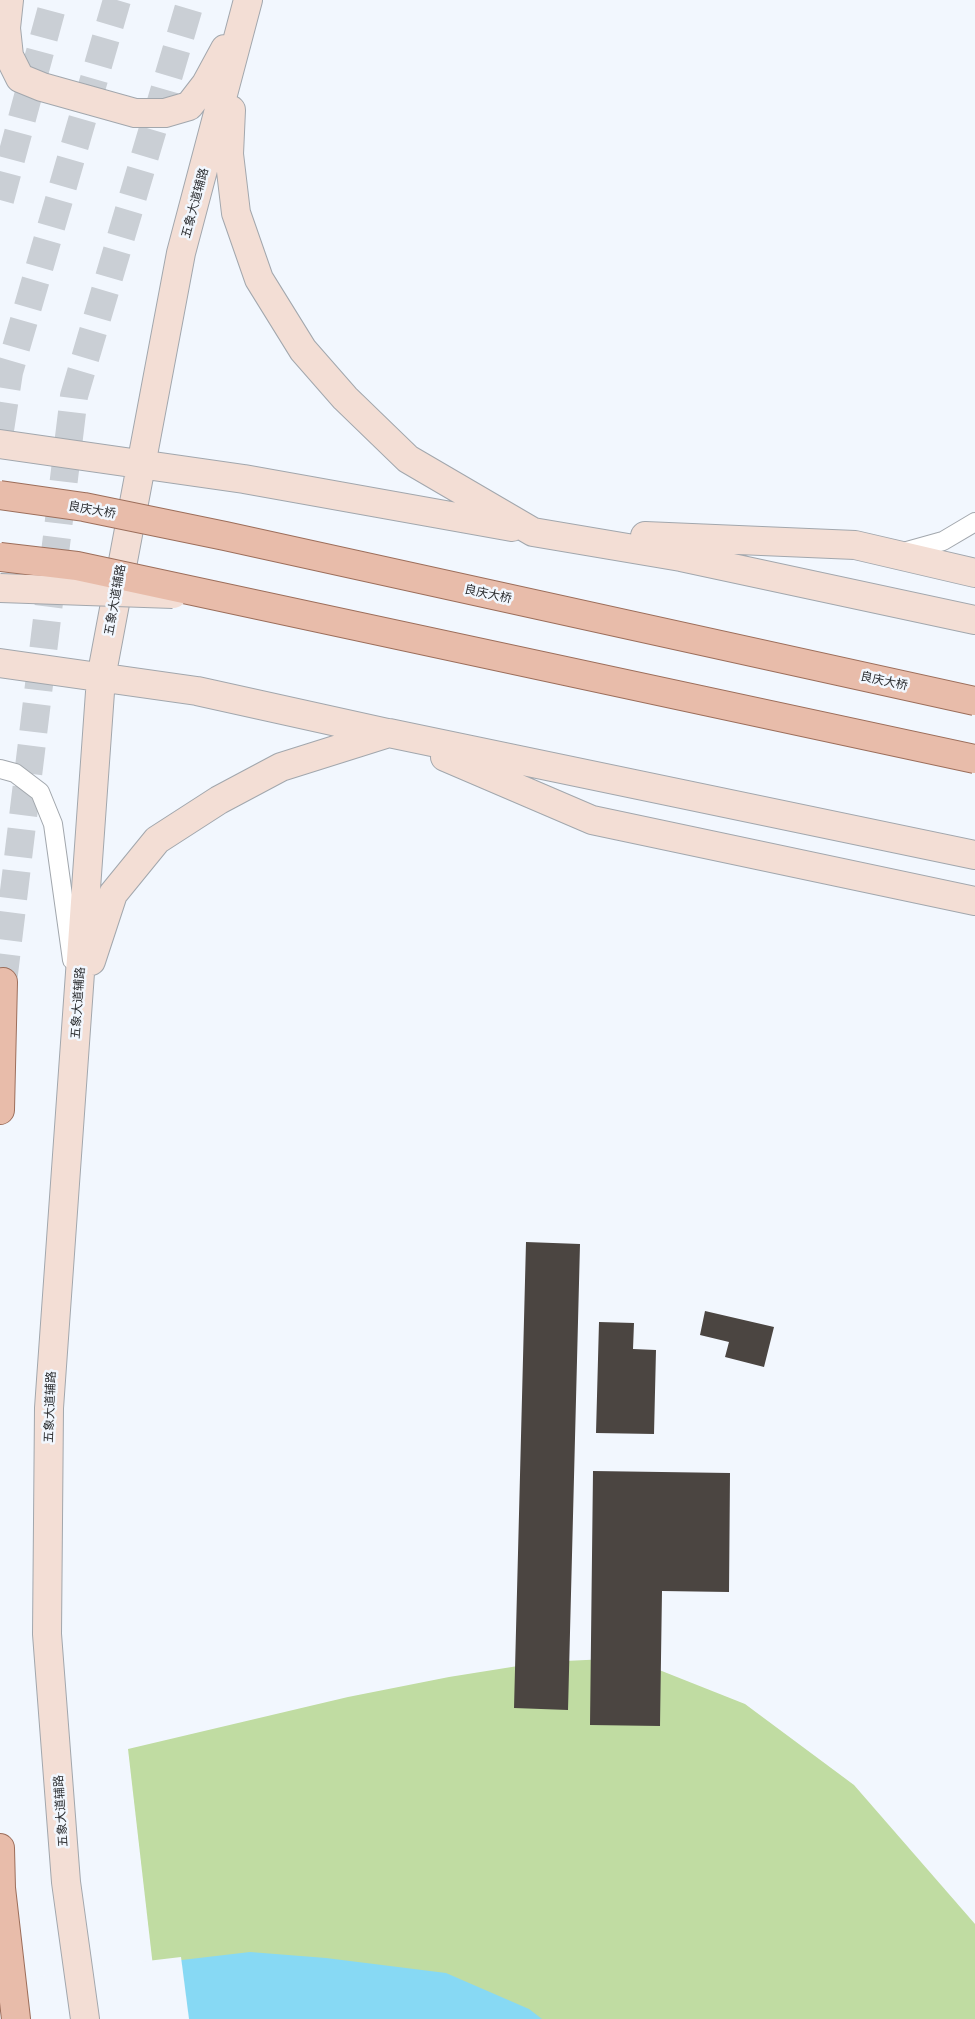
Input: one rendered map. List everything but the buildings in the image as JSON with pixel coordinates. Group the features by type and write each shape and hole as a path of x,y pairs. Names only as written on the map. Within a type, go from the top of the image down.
{"main road":[{"path":"9,0 6,28 9,56 20,78 42,87 135,113 165,113 189,106 206,84 246,6"},
{"name":"五象大道辅路","path":"85,2019 66,1882 47,1634 49,1408 101,678 181,253 246,6"},
{"path":"235,51 229,154 236,213 259,279 303,350 345,398 408,459 533,532 855,545 975,573"},
{"path":"0,444 244,479 681,557 975,620"},
{"name":"良庆大桥","path":"0,495 84,507 225,536 975,701"},
{"path":"0,557 77,566 975,758"},
{"path":"0,588 215,596"},
{"path":"0,663 197,691 975,855"},
{"path":"78,1003 113,894 157,840 219,800 281,767 389,733 592,820 975,901"},
{"path":"0,1110 4,982"},
{"path":"0,1848 1,1888 16,2019"}],"lane":[{"path":"893,554 943,541 975,522"},
{"path":"0,769 15,773 40,792 53,824 78,1003"}],"green space":[{"path":"629,1658 745,1704 854,1785 975,1924 975,2019 159,2019 128,1749 348,1697 449,1677 543,1662"}],"water":[{"path":"250,1952 326,1958 446,1973 529,2009 542,2019 0,2019 105,1969"}],"pier":[{"path":"181,1957 189,2019 0,2019 0,1983 105,1966"}],"tunnel":[{"path":"0,200 54,0"},
{"path":"0,430 9,372 117,0"},
{"path":"3,982 74,396 191,0"}]}
